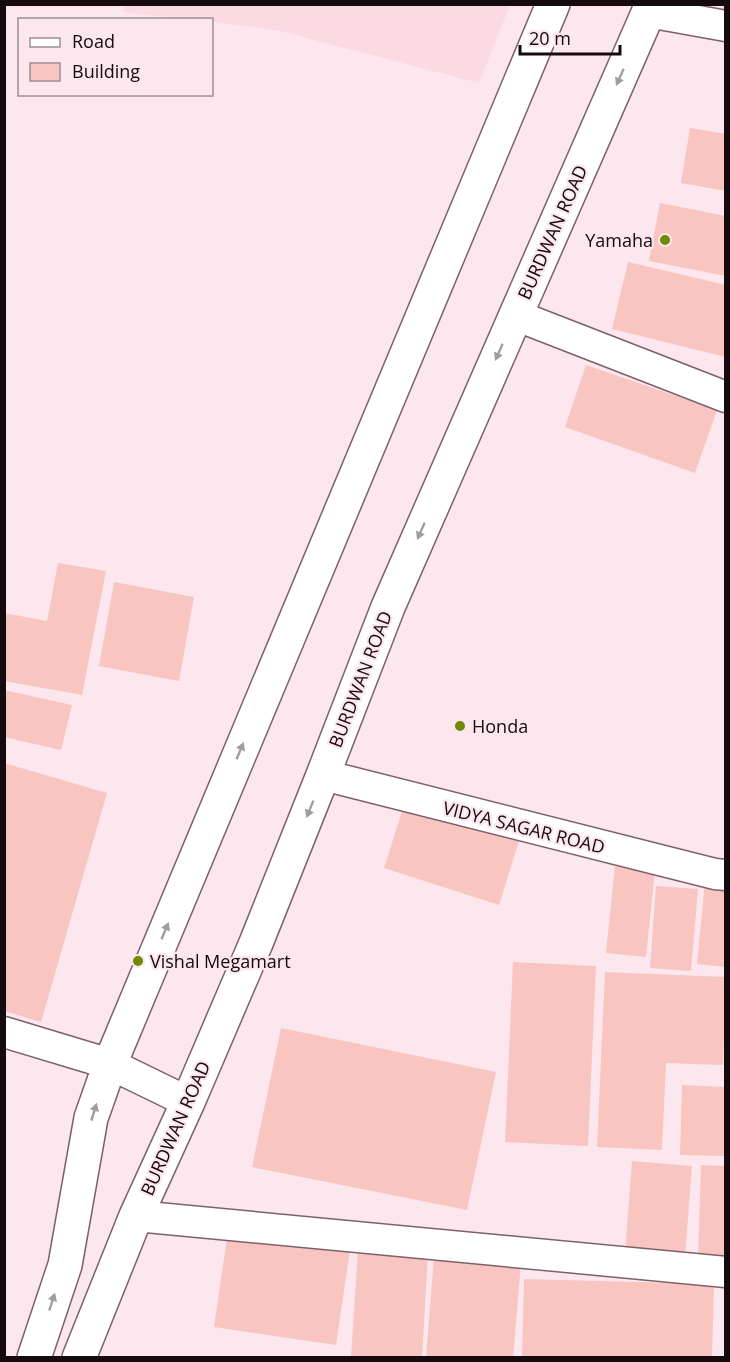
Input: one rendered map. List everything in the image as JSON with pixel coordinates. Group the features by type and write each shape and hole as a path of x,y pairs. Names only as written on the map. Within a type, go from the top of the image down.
{"main road":[{"path":"34,1358 65,1265 92,1118 110,1064 553,4"},
{"name":"BURDWAN ROAD","path":"79,1358 136,1216 256,943 388,608 650,8"}],"street":[{"path":"650,8 726,26"},
{"path":"515,315 726,397"},
{"name":"VIDYA SAGAR ROAD","path":"323,776 726,875"},
{"path":"4,1032 110,1064 188,1102"},
{"path":"136,1216 726,1272"}],"shaded area":[{"path":"124,4 510,5 479,83 276,30 213,22 213,18 177,18 123,12"}],"building":[{"path":"690,128 726,134 726,191 681,183"},
{"path":"660,203 726,216 726,276 649,261"},
{"path":"628,262 726,285 726,357 612,329"},
{"path":"586,365 717,410 695,473 565,427"},
{"path":"58,563 106,571 82,695 4,681 4,613 47,621"},
{"path":"114,582 194,597 179,681 99,666"},
{"path":"4,690 72,705 61,750 4,737"},
{"path":"4,763 107,793 41,1022 4,1011"},
{"path":"404,805 519,841 499,905 384,868"},
{"path":"615,866 655,870 646,957 606,953"},
{"path":"705,882 726,884 726,967 697,964"},
{"path":"656,886 698,889 691,971 650,968"},
{"path":"513,962 596,966 588,1146 505,1142"},
{"path":"605,972 726,977 723,1065 666,1063 662,1150 597,1147"},
{"path":"281,1028 496,1072 467,1210 252,1167"},
{"path":"682,1085 726,1087 726,1156 680,1155"},
{"path":"632,1161 692,1166 685,1256 625,1252"},
{"path":"701,1165 726,1166 726,1259 698,1258"},
{"path":"228,1231 350,1250 336,1345 214,1327"},
{"path":"358,1248 428,1252 422,1358 351,1358"},
{"path":"434,1256 521,1262 513,1358 426,1358"},
{"path":"524,1279 714,1284 712,1358 522,1358"}],"place":[{"name":"Yamaha","path":"665,240"},
{"name":"Honda","path":"460,726"},
{"name":"Vishal Megamart","path":"138,961"}]}
